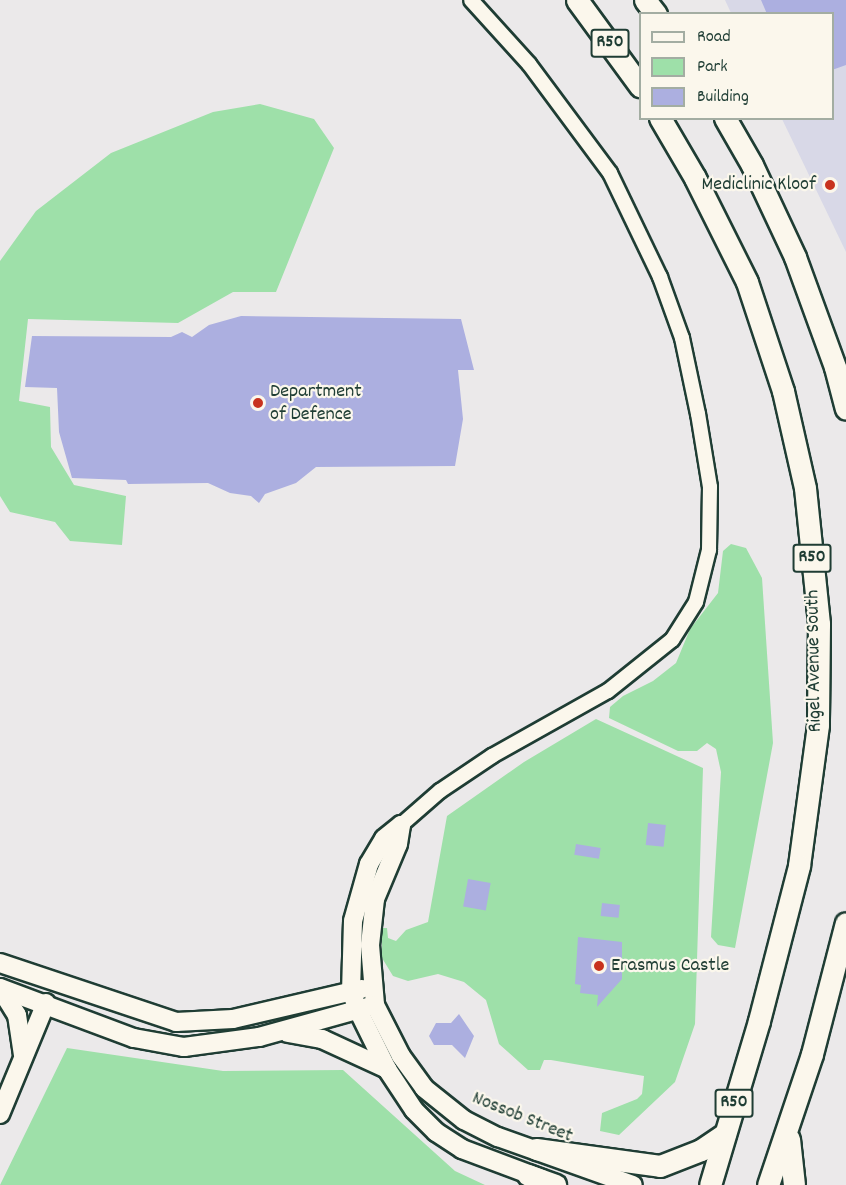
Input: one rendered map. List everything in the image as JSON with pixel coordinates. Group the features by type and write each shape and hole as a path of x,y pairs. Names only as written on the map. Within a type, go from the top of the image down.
{"main road":[{"name":"R50","path":"578,0 639,85"},
{"path":"645,0 654,12"},
{"name":"Rigel Avenue South","path":"661,120 695,178 747,282 783,391 805,488 819,624 818,725 799,866 710,1185"},
{"path":"726,120 752,165 795,257 835,367 846,409"},
{"path":"768,1185 789,1130 846,923"},
{"path":"789,1130 794,1185"},
{"path":"536,1149 660,1166 701,1150 725,1134"},
{"path":"528,1174 556,1185"}],"street":[{"path":"0,988 144,1041 184,1047 278,1032 368,1001 370,945 375,899 398,844 401,825 475,768 608,691 672,640 696,602 709,550 710,487 682,338 660,277 610,173 529,64 471,0"},
{"name":"Nossob Street","path":"401,825 384,839 363,879 351,934 351,991 368,1001 401,1056 436,1100 472,1124 633,1185"},
{"path":"0,963 122,1006 176,1022 197,1023 252,1015 351,991"},
{"path":"0,970 35,990 46,1004"},
{"path":"0,988 17,1015 24,1057"},
{"path":"46,1004 69,1000 122,1006"},
{"name":"Nossob Street","path":"368,1001 387,1069 414,1110 436,1132 462,1149 528,1174"},
{"path":"0,1114 46,1004"},
{"path":"37,1028 69,1020 90,1021"},
{"path":"278,1032 322,1039 387,1069"}],"shaded area":[{"name":"Mediclinic Kloof","path":"725,0 846,0 846,252 782,120 834,120 834,12 731,12"}],"green space":[{"path":"260,104 314,119 334,148 276,292 233,292 178,323 28,319 19,401 50,407 51,447 74,485 126,496 122,545 70,541 55,522 10,512 0,496 0,261 36,211 111,153 213,112"},
{"path":"731,544 746,548 762,578 773,743 735,948 718,945 711,937 721,772 716,749 707,743 697,751 678,751 609,718 610,707 623,696 653,681 676,663 690,629 718,593 723,551"},
{"path":"596,719 703,768 695,1024 675,1082 619,1135 600,1131 602,1113 637,1099 642,1094 644,1076 551,1060 544,1060 540,1070 528,1070 499,1044 486,1000 464,982 438,974 408,981 393,976 382,958 382,928 387,928 388,938 396,941 406,930 428,922 447,816 524,762"},
{"path":"67,1048 223,1071 343,1070 455,1171 485,1185 0,1185"}],"building":[{"path":"761,0 846,0 846,65 834,69 834,12 766,12"},
{"name":"Department of Defence","path":"241,316 461,319 474,370 458,370 463,419 455,466 316,467 296,483 265,494 259,503 251,496 230,493 208,483 128,484 126,480 72,478 59,432 57,388 25,387 32,336 171,337 182,332 192,337 209,325"},
{"path":"648,823 666,825 664,847 646,845"},
{"path":"576,844 601,848 599,859 574,855"},
{"path":"468,879 491,883 486,911 463,907"},
{"path":"602,903 620,905 619,918 601,916"},
{"name":"Erasmus Castle","path":"578,937 622,942 622,979 597,1007 598,995 580,993 581,985 575,984"},
{"path":"459,1014 474,1036 465,1058 452,1045 434,1045 429,1036 436,1023 451,1023"}],"place":[{"name":"Mediclinic Kloof","path":"830,185"},
{"name":"Department of Defence","path":"258,403"},
{"name":"Erasmus Castle","path":"599,966"}]}
